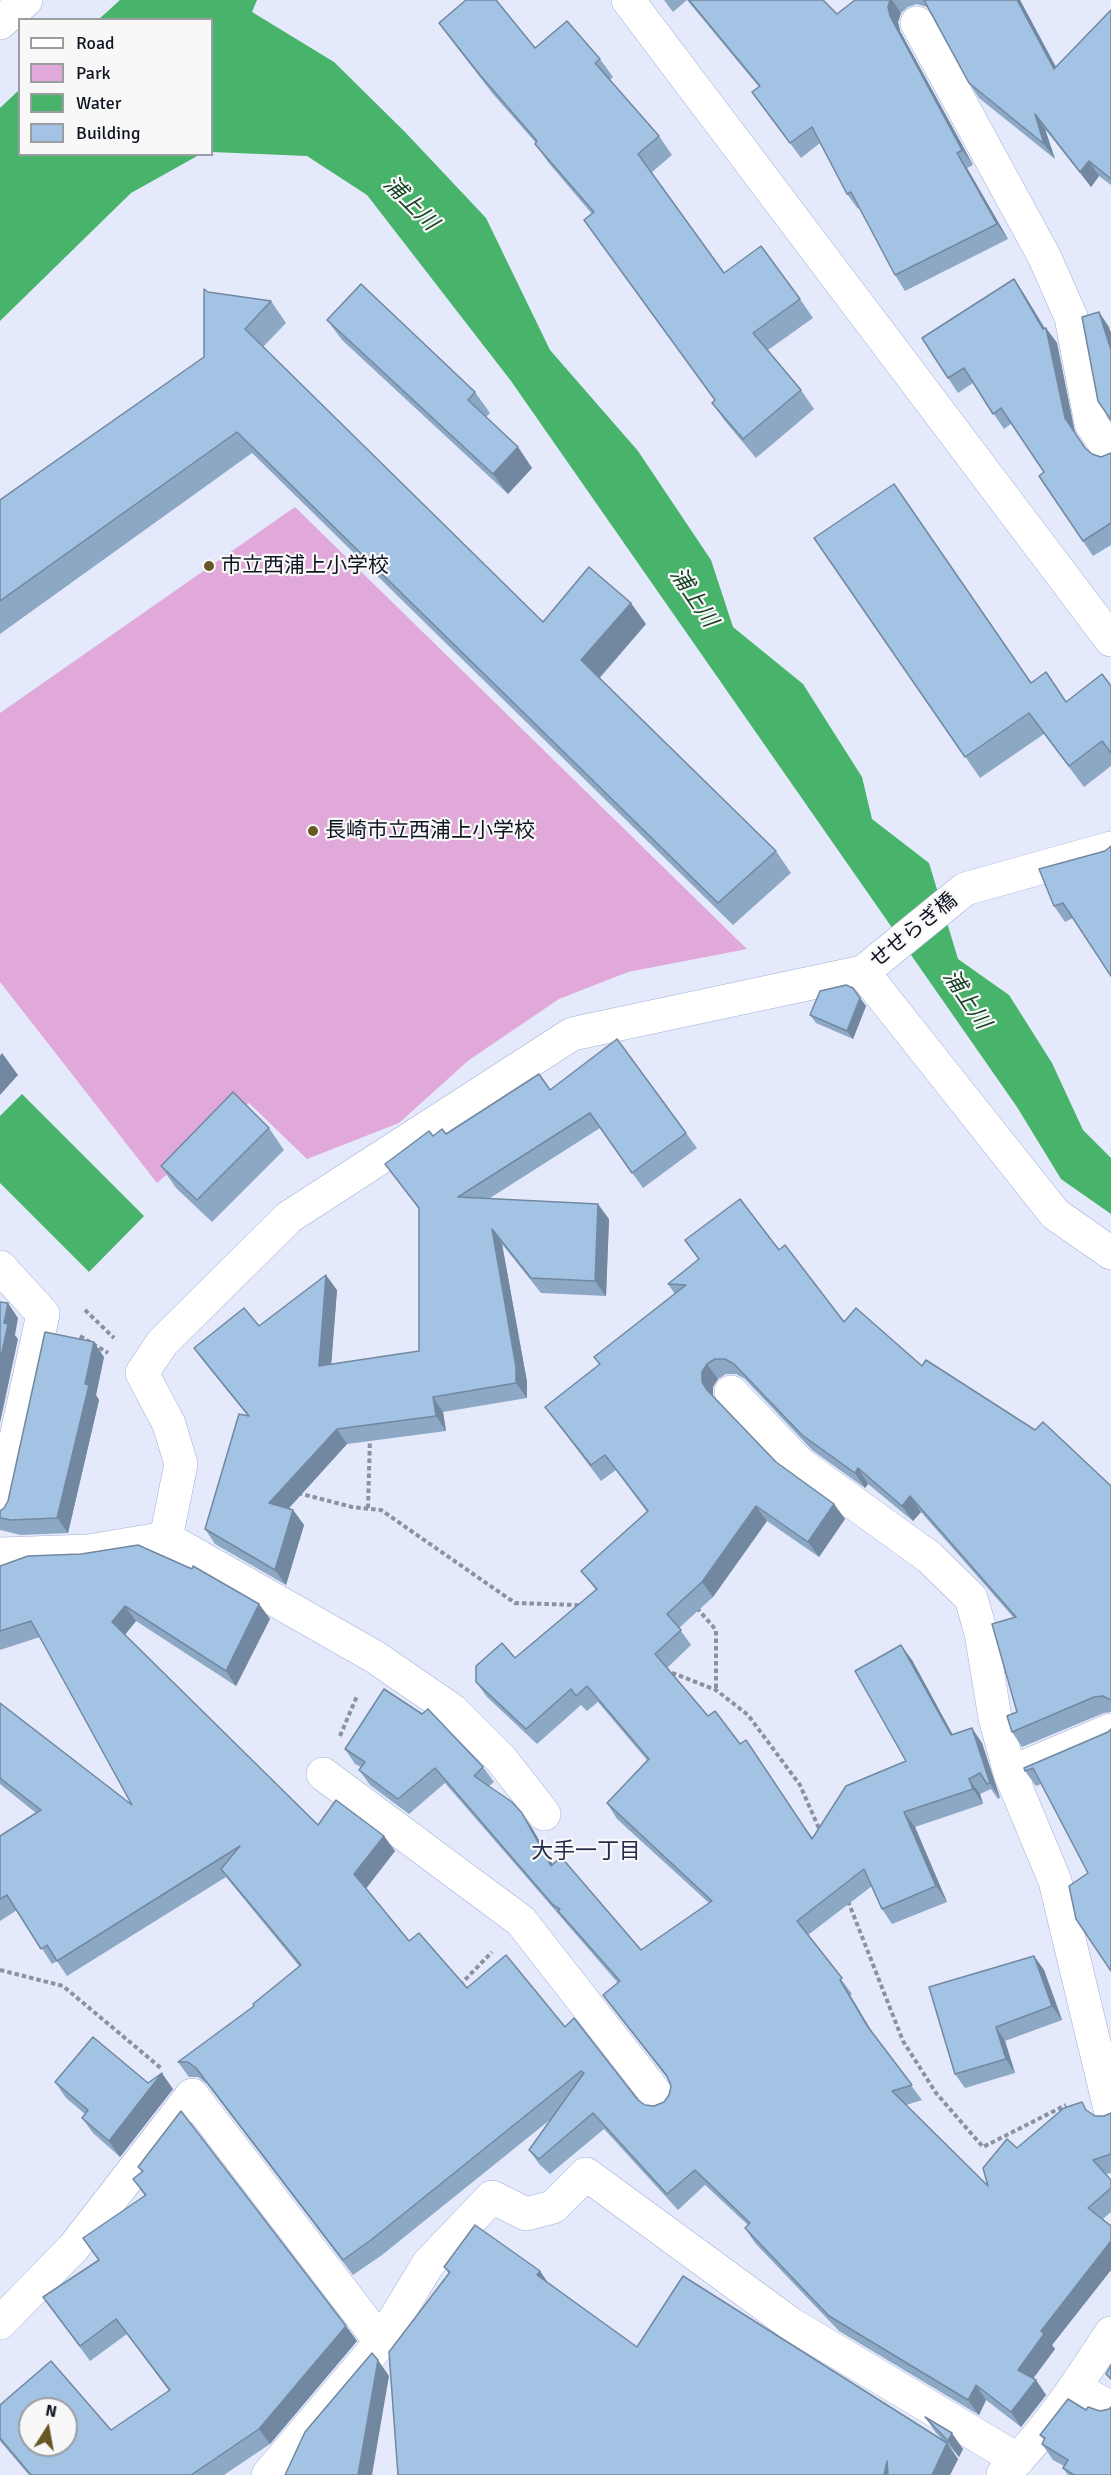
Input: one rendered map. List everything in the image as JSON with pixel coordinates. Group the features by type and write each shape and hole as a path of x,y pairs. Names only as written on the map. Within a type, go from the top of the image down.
{"street":[{"path":"0,23 26,0"},
{"path":"628,0 1111,640"},
{"path":"917,23 1044,256 1071,317 1091,423 1111,453"},
{"name":"せせらぎ橋","path":"863,972 965,890 1111,848"},
{"path":"166,1538 181,1464 169,1424 142,1373 162,1343 289,1217 572,1035 863,972 1055,1214 1111,1252"},
{"path":"0,1267 43,1314 0,1511"},
{"path":"731,1392 800,1464 929,1557 971,1598 981,1633 995,1718 1010,1773 1055,1881 1108,2099"},
{"path":"0,1554 89,1551 166,1538 375,1657 452,1710 501,1759 544,1814"},
{"path":"1010,1773 1111,1730"},
{"path":"323,1774 521,1921 663,2103"},
{"path":"0,2323 74,2247 192,2095 381,2342"},
{"path":"268,2475 381,2342 428,2264 492,2198 526,2214 553,2207 586,2174 791,2324 1010,2467 1075,2388 1111,2332"},
{"path":"1075,2388 1111,2408"}],"path":[{"path":"43,1314 142,1373"},
{"path":"368,1428 371,1440 368,1508"},
{"path":"295,1492 352,1507 381,1510 515,1603 577,1605 585,1613"},
{"path":"694,1604 716,1630 716,1690"},
{"path":"323,1774 375,1657"},
{"path":"661,1669 671,1670 716,1690 748,1716 800,1785 824,1840"},
{"path":"846,1896 903,2041 936,2093 983,2147 1108,2099"},
{"path":"459,1986 521,1921"},
{"path":"0,1970 63,1986 192,2095"}],"green space":[{"name":"長崎市立西浦上小学校","path":"295,507 747,949 628,972 559,999 469,1060 399,1123 307,1159 249,1103 157,1183 0,982 0,713"}],"water":[{"name":"浦上川","path":"120,0 257,0 252,12 334,62 405,132 486,218 550,350 638,451 711,560 733,627 803,684 862,777 872,819 929,863 958,959 1009,995 1052,1063 1083,1130 1111,1158 1111,1214 1061,1179 1017,1107 511,381 367,195 307,156 213,152 213,18 100,18"},
{"path":"18,91 18,156 197,156 131,193 0,321 0,108"},
{"path":"22,1094 144,1216 89,1272 0,1183 0,1116"}],"building":[{"path":"466,0 496,0 535,48 567,21 600,59 595,63 659,136 638,154 724,273 761,246 800,299 753,333 801,390 743,439 712,403 715,400 584,220 594,212 535,144 537,141 439,23"},
{"path":"689,0 823,0 837,14 855,0 890,0 888,7 890,16 962,150 957,153 997,224 895,275 851,192 847,194 812,127 790,143 752,92 760,86"},
{"path":"924,0 1017,0 1054,69 1111,10 1111,179 1089,161 1080,172 1035,114 1044,144 969,83"},
{"path":"1014,279 1043,329 1046,328 1065,418 1085,448 1092,454 1101,457 1111,453 1111,523 1083,541 1039,476 1044,472 1001,408 993,414 964,368 948,378 922,338"},
{"path":"361,284 475,392 468,400 518,447 493,474 327,320"},
{"name":"長崎市立西浦上小学校","path":"204,289 208,292 271,301 245,329 543,622 589,567 631,603 581,660 776,851 718,903 237,432 0,601 0,500 204,357"},
{"path":"1099,312 1111,350 1111,420 1098,401 1082,317"},
{"path":"894,484 1031,683 1046,672 1066,702 1102,674 1111,686 1111,753 1102,741 1069,766 1029,713 965,757 814,538"},
{"path":"1111,846 1111,976 1063,903 1054,906 1039,869 1105,851"},
{"path":"846,985 853,988 860,998 847,1031 810,1015 820,991"},
{"path":"617,1039 686,1133 632,1173 590,1113 458,1197 598,1204 595,1281 531,1278 492,1229 516,1367 516,1383 433,1397 436,1416 337,1429 269,1503 293,1510 275,1570 205,1529 239,1414 249,1416 194,1348 244,1308 259,1326 326,1275 319,1366 419,1351 419,1208 385,1164 429,1131 433,1136 442,1129 446,1134 539,1074 550,1090"},
{"path":"233,1092 269,1128 197,1200 161,1166"},
{"path":"740,1199 779,1250 785,1245 844,1322 856,1308 922,1366 926,1360 1035,1430 1043,1422 1111,1486 1111,1700 1103,1696 1094,1697 1012,1732 1007,1716 1017,1712 992,1624 1016,1617 910,1496 902,1506 858,1468 855,1473 802,1435 734,1364 725,1359 715,1359 707,1364 702,1372 702,1382 707,1390 776,1462 834,1504 808,1542 756,1506 702,1582 667,1614 681,1630 655,1654 708,1716 715,1711 740,1744 746,1740 812,1839 846,1786 906,1761 855,1671 901,1645 951,1735 972,1728 990,1783 987,1784 980,1773 969,1779 973,1789 904,1812 936,1886 882,1909 864,1869 797,1921 842,1978 840,1980 868,2027 912,2085 892,2091 988,2186 983,2168 1007,2139 1017,2148 1064,2108 1082,2102 1086,2110 1095,2116 1111,2113 1111,2154 1093,2160 1111,2180 1111,2188 1088,2208 1111,2226 1111,2241 1041,2331 1044,2334 1018,2370 1036,2380 1011,2412 976,2385 968,2400 829,2316 745,2228 750,2223 695,2170 667,2194 593,2113 539,2159 529,2150 584,2073 581,2071 343,2260 196,2068 188,2062 178,2062 254,2006 253,2004 301,1965 221,1869 240,1846 57,1961 47,1945 41,1949 7,1895 0,1899 0,1836 41,1810 0,1778 0,1703 132,1805 31,1621 0,1631 0,1566 28,1556 81,1554 138,1545 192,1569 193,1566 259,1604 226,1671 125,1606 112,1622 318,1825 336,1800 384,1836 354,1874 409,1941 419,1933 467,1988 506,1955 565,2027 574,2018 638,2100 645,2105 654,2106 664,2102 671,2086 667,2076 603,1995 620,1981 558,1911 560,1909 553,1905 435,1768 398,1799 359,1770 365,1762 345,1749 384,1689 422,1714 428,1709 483,1767 474,1776 512,1802 522,1813 551,1866 561,1857 641,1950 712,1901 607,1803 649,1759 587,1686 576,1696 571,1689 526,1729 476,1682 476,1666 502,1643 515,1658 597,1589 581,1571 648,1511 605,1455 591,1465 545,1407 600,1364 594,1357 686,1285 668,1284 699,1259 685,1240"},
{"path":"0,1302 8,1303 4,1323 8,1324 0,1361"},
{"path":"45,1332 94,1342 85,1384 89,1385 57,1518 11,1520 0,1518 0,1511 8,1501"},
{"path":"1111,1729 1111,1971 1076,1919 1069,1886 1088,1873 1033,1768 1025,1771 1024,1768"},
{"path":"1034,1956 1052,2006 996,2027 1006,2059 955,2074 929,1987"},
{"path":"93,2037 148,2083 162,2073 109,2141 82,2118 88,2110 55,2082"},
{"path":"181,2111 346,2326 259,2429 191,2475 31,2475 0,2438 0,2405 51,2361 111,2430 170,2390 116,2319 80,2346 43,2297 99,2260 83,2238 146,2195 133,2179 143,2171 138,2167"},
{"path":"475,2225 540,2271 537,2275 637,2347 683,2276 947,2443 932,2475 888,2475 887,2461 884,2475 398,2475 389,2352 450,2272 444,2267"},
{"path":"372,2353 378,2360 358,2475 285,2475 305,2432"},
{"path":"1111,2365 1111,2379 1106,2374"},
{"path":"1068,2399 1086,2410 1088,2407 1100,2411 1111,2407 1111,2475 1074,2475 1063,2468 1068,2460 1042,2444 1045,2438 1040,2435"},
{"path":"925,2417 952,2433 948,2441"}],"place":[{"name":"市立西浦上小学校","path":"209,566"},
{"name":"長崎市立西浦上小学校","path":"313,831"}],"district":[{"name":"大手一丁目","path":"586,1852"}]}
